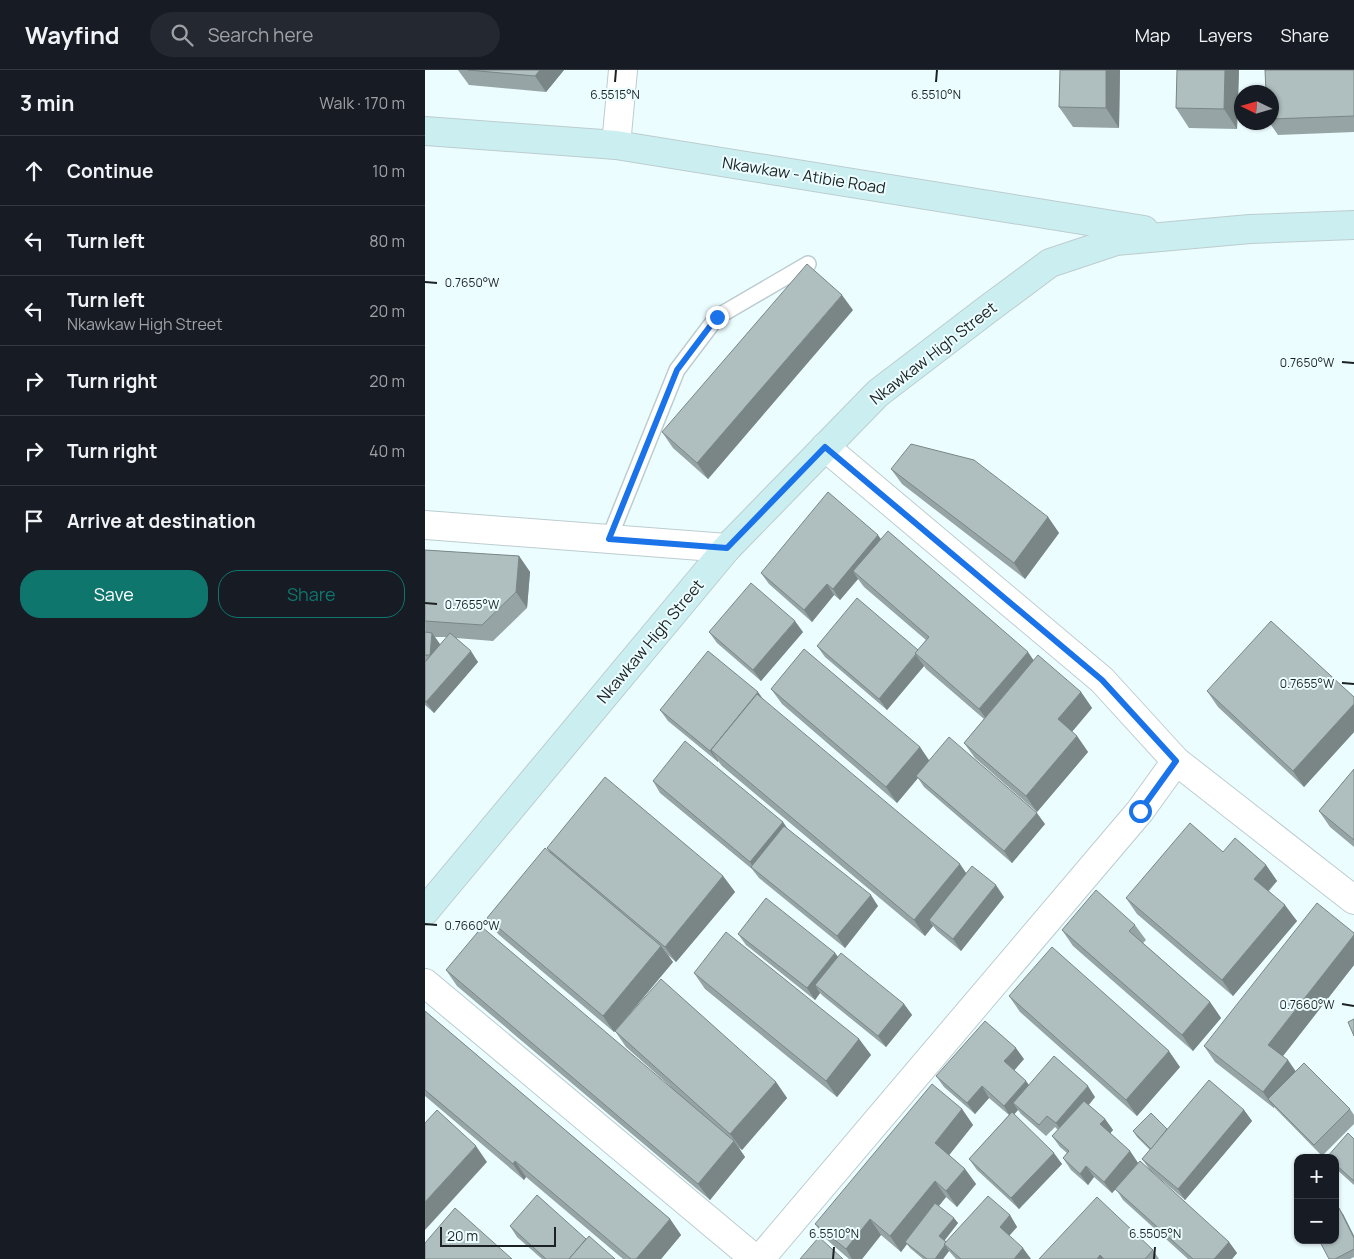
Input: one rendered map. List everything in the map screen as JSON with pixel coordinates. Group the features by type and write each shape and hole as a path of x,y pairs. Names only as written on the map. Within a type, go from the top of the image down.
{"main road":[{"name":"Nkawkaw - Atibie Road","path":"425,131 616,144 1182,236"},
{"name":"Nkawkaw High Street","path":"425,911 727,548 878,393 1050,264 1116,241 1250,229 1354,225"}],"street":[{"path":"616,144 623,70"},
{"path":"825,447 1102,680 1176,761 1354,900"},
{"path":"425,524 727,548"},
{"path":"760,1259 1140,811 1176,761"},
{"path":"425,983 755,1259"}],"lane":[{"path":"609,539 677,370 717,317 808,264"}],"building":[{"path":"468,70 540,70 535,76"},
{"path":"1060,70 1106,70 1106,108 1059,107"},
{"path":"1177,70 1225,70 1224,109 1176,108"},
{"path":"1265,70 1354,70 1354,116 1279,119 1279,85 1266,85"},
{"path":"807,264 842,295 697,463 662,432"},
{"path":"911,444 974,460 1048,517 1014,563 891,469"},
{"path":"828,492 878,535 833,589 827,584 804,610 761,573"},
{"path":"888,531 1028,652 979,709 915,653 929,637 853,571"},
{"path":"425,550 519,556 516,592 482,625 425,621"},
{"path":"751,583 795,621 753,670 709,632"},
{"path":"857,598 918,650 879,699 817,646"},
{"path":"1271,621 1354,697 1354,704 1293,771 1207,691"},
{"path":"425,632 432,633 430,655 425,655"},
{"path":"450,633 471,651 426,702 425,662"},
{"path":"804,649 920,747 886,787 771,689"},
{"path":"708,651 758,692 710,751 660,710"},
{"path":"1038,655 1081,692 1058,719 1077,736 1026,796 964,743"},
{"path":"757,694 960,864 914,920 711,750"},
{"path":"949,737 1037,813 1004,851 916,776"},
{"path":"685,741 783,822 750,862 653,781"},
{"path":"1354,769 1354,840 1319,811"},
{"path":"605,777 723,876 665,947 547,848"},
{"path":"1190,823 1223,852 1235,838 1266,865 1254,879 1285,905 1222,980 1126,898"},
{"path":"784,826 871,895 837,936 751,867"},
{"path":"545,848 661,946 603,1016 487,918"},
{"path":"972,866 996,885 953,939 929,920"},
{"path":"1096,890 1135,925 1129,931 1210,1002 1182,1035 1062,930"},
{"path":"766,898 835,953 807,988 738,934"},
{"path":"1317,903 1354,933 1354,935 1268,1045 1288,1060 1263,1092 1204,1046"},
{"path":"482,927 734,1141 698,1184 446,970"},
{"path":"726,932 859,1039 826,1081 694,973"},
{"path":"1052,947 1169,1051 1126,1100 1009,996"},
{"path":"841,953 904,1004 878,1036 815,985"},
{"path":"661,979 776,1082 730,1134 615,1031"},
{"path":"425,1011 670,1219 636,1259 631,1259 515,1161 513,1164 425,1090"},
{"path":"1354,1019 1354,1036 1348,1022"},
{"path":"985,1021 1016,1048 1004,1061 1026,1081 1004,1106 982,1086 967,1103 936,1076"},
{"path":"1054,1056 1088,1086 1056,1123 1047,1116 1039,1125 1013,1103"},
{"path":"1304,1063 1350,1109 1314,1145 1268,1099"},
{"path":"1209,1080 1244,1110 1178,1189 1142,1159"},
{"path":"932,1084 962,1109 935,1143 965,1169 946,1191 935,1181 890,1236 870,1219 846,1249 815,1224"},
{"path":"1084,1101 1105,1119 1100,1124 1130,1151 1104,1182 1086,1166 1080,1174 1063,1158 1069,1151 1052,1136"},
{"path":"437,1110 476,1146 425,1202 425,1123"},
{"path":"1012,1112 1054,1153 1011,1198 969,1159"},
{"path":"1151,1113 1167,1129 1151,1149 1133,1131"},
{"path":"1348,1133 1354,1139 1354,1181 1339,1168 1339,1154 1330,1154"},
{"path":"1140,1161 1229,1242 1214,1259 1193,1259 1115,1189"},
{"path":"537,1195 586,1239 569,1259 546,1259 510,1226"},
{"path":"988,1196 1010,1215 1000,1227 1023,1248 1014,1259 961,1259 944,1244"},
{"path":"1097,1197 1153,1250 1145,1259 1104,1259 1100,1255 1097,1259 1039,1259"},
{"path":"935,1203 954,1218 939,1236 946,1242 945,1245 935,1259 927,1259 905,1242"},
{"path":"455,1208 512,1259 425,1259 425,1243"},
{"path":"1339,1208 1354,1238 1354,1249 1335,1259 1329,1259 1321,1244 1339,1244"},
{"path":"589,1236 615,1259 569,1259"},
{"path":"819,1237 843,1259 800,1259"}],"route":[{"path":"717,317 677,370 609,539 727,548 825,447 1102,680 1176,761 1140,811"}]}
